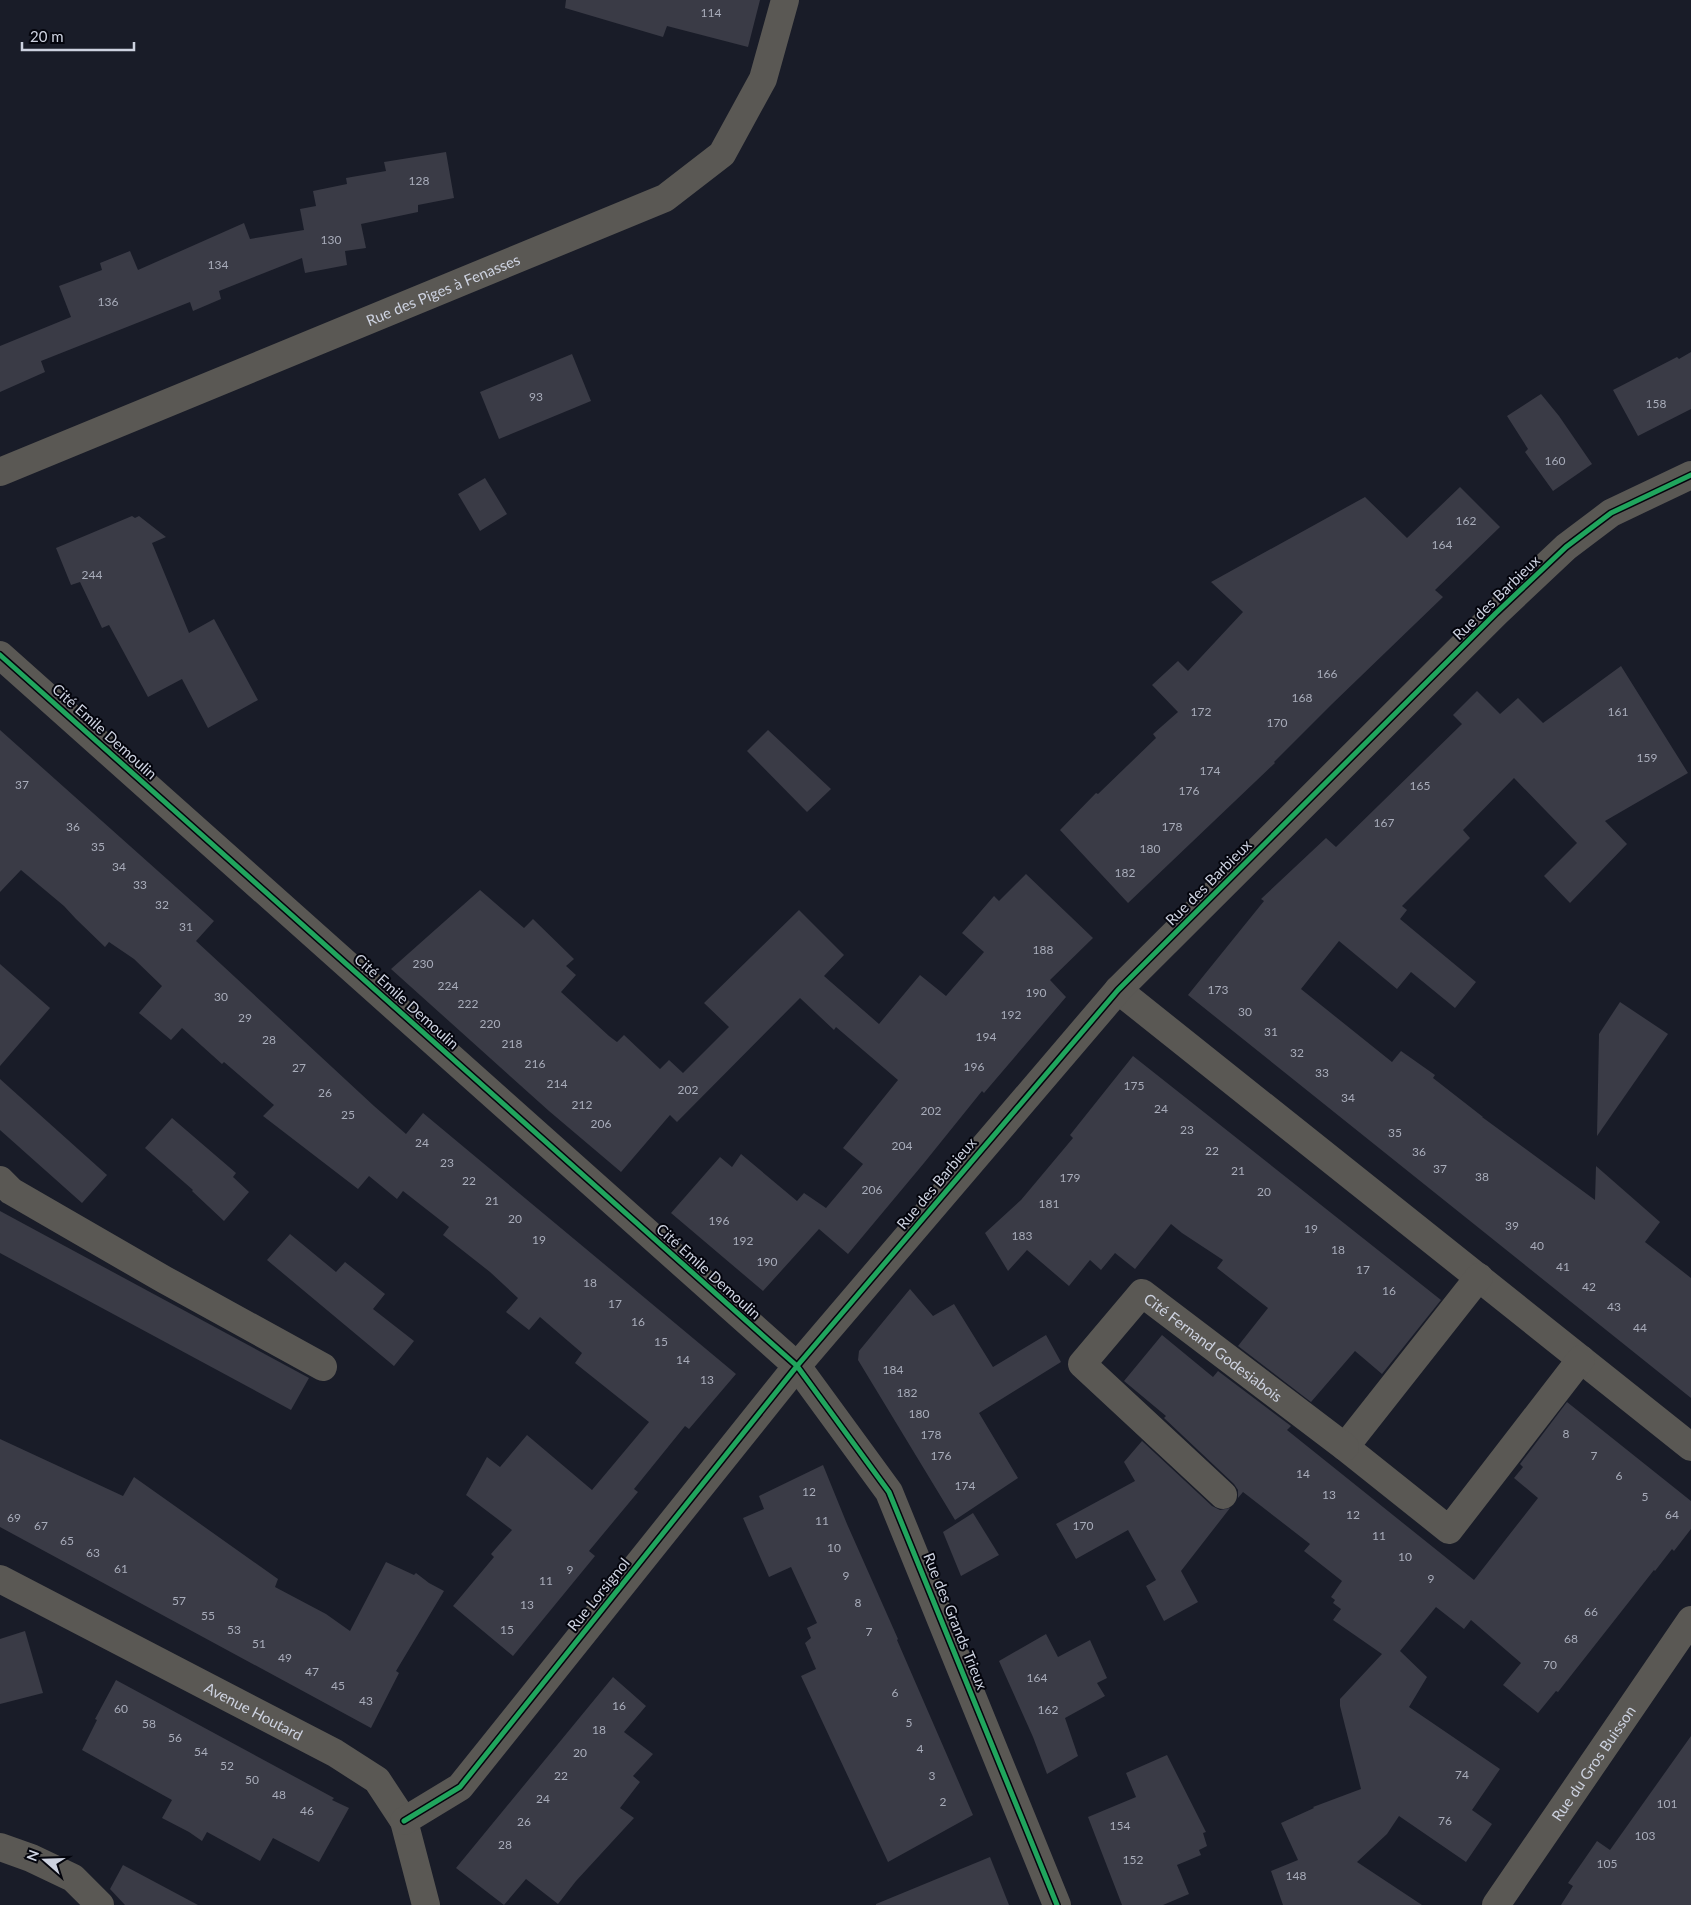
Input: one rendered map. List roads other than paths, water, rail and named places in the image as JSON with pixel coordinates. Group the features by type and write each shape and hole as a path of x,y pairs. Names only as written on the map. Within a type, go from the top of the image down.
{"street":[{"name":"Rue des Piges à Fenasses","path":"0,472 665,198 722,154 763,79 785,0"},
{"name":"Rue des Barbieux","path":"797,1366 1118,990 1496,613 1566,547 1611,513 1691,475"},
{"name":"Cité Emile Demoulin","path":"0,655 797,1366"},
{"path":"1118,990 1691,1447"},
{"path":"0,1180 10,1191 323,1367"},
{"path":"1345,1447 1479,1277"},
{"name":"Cité Fernand Godesiabois","path":"1223,1495 1082,1364 1142,1293 1345,1447 1449,1530 1581,1359"},
{"name":"Rue Lorsignol","path":"404,1821 460,1787 797,1366"},
{"name":"Rue des Grands Trieux","path":"797,1366 889,1492 1057,1905"},
{"name":"Avenue Houtard","path":"3,1583 335,1753 377,1780 404,1821 426,1905"},
{"name":"Rue du Gros Buisson","path":"1496,1905 1691,1620"},
{"path":"0,1847 30,1858 73,1878 100,1905"}]}
